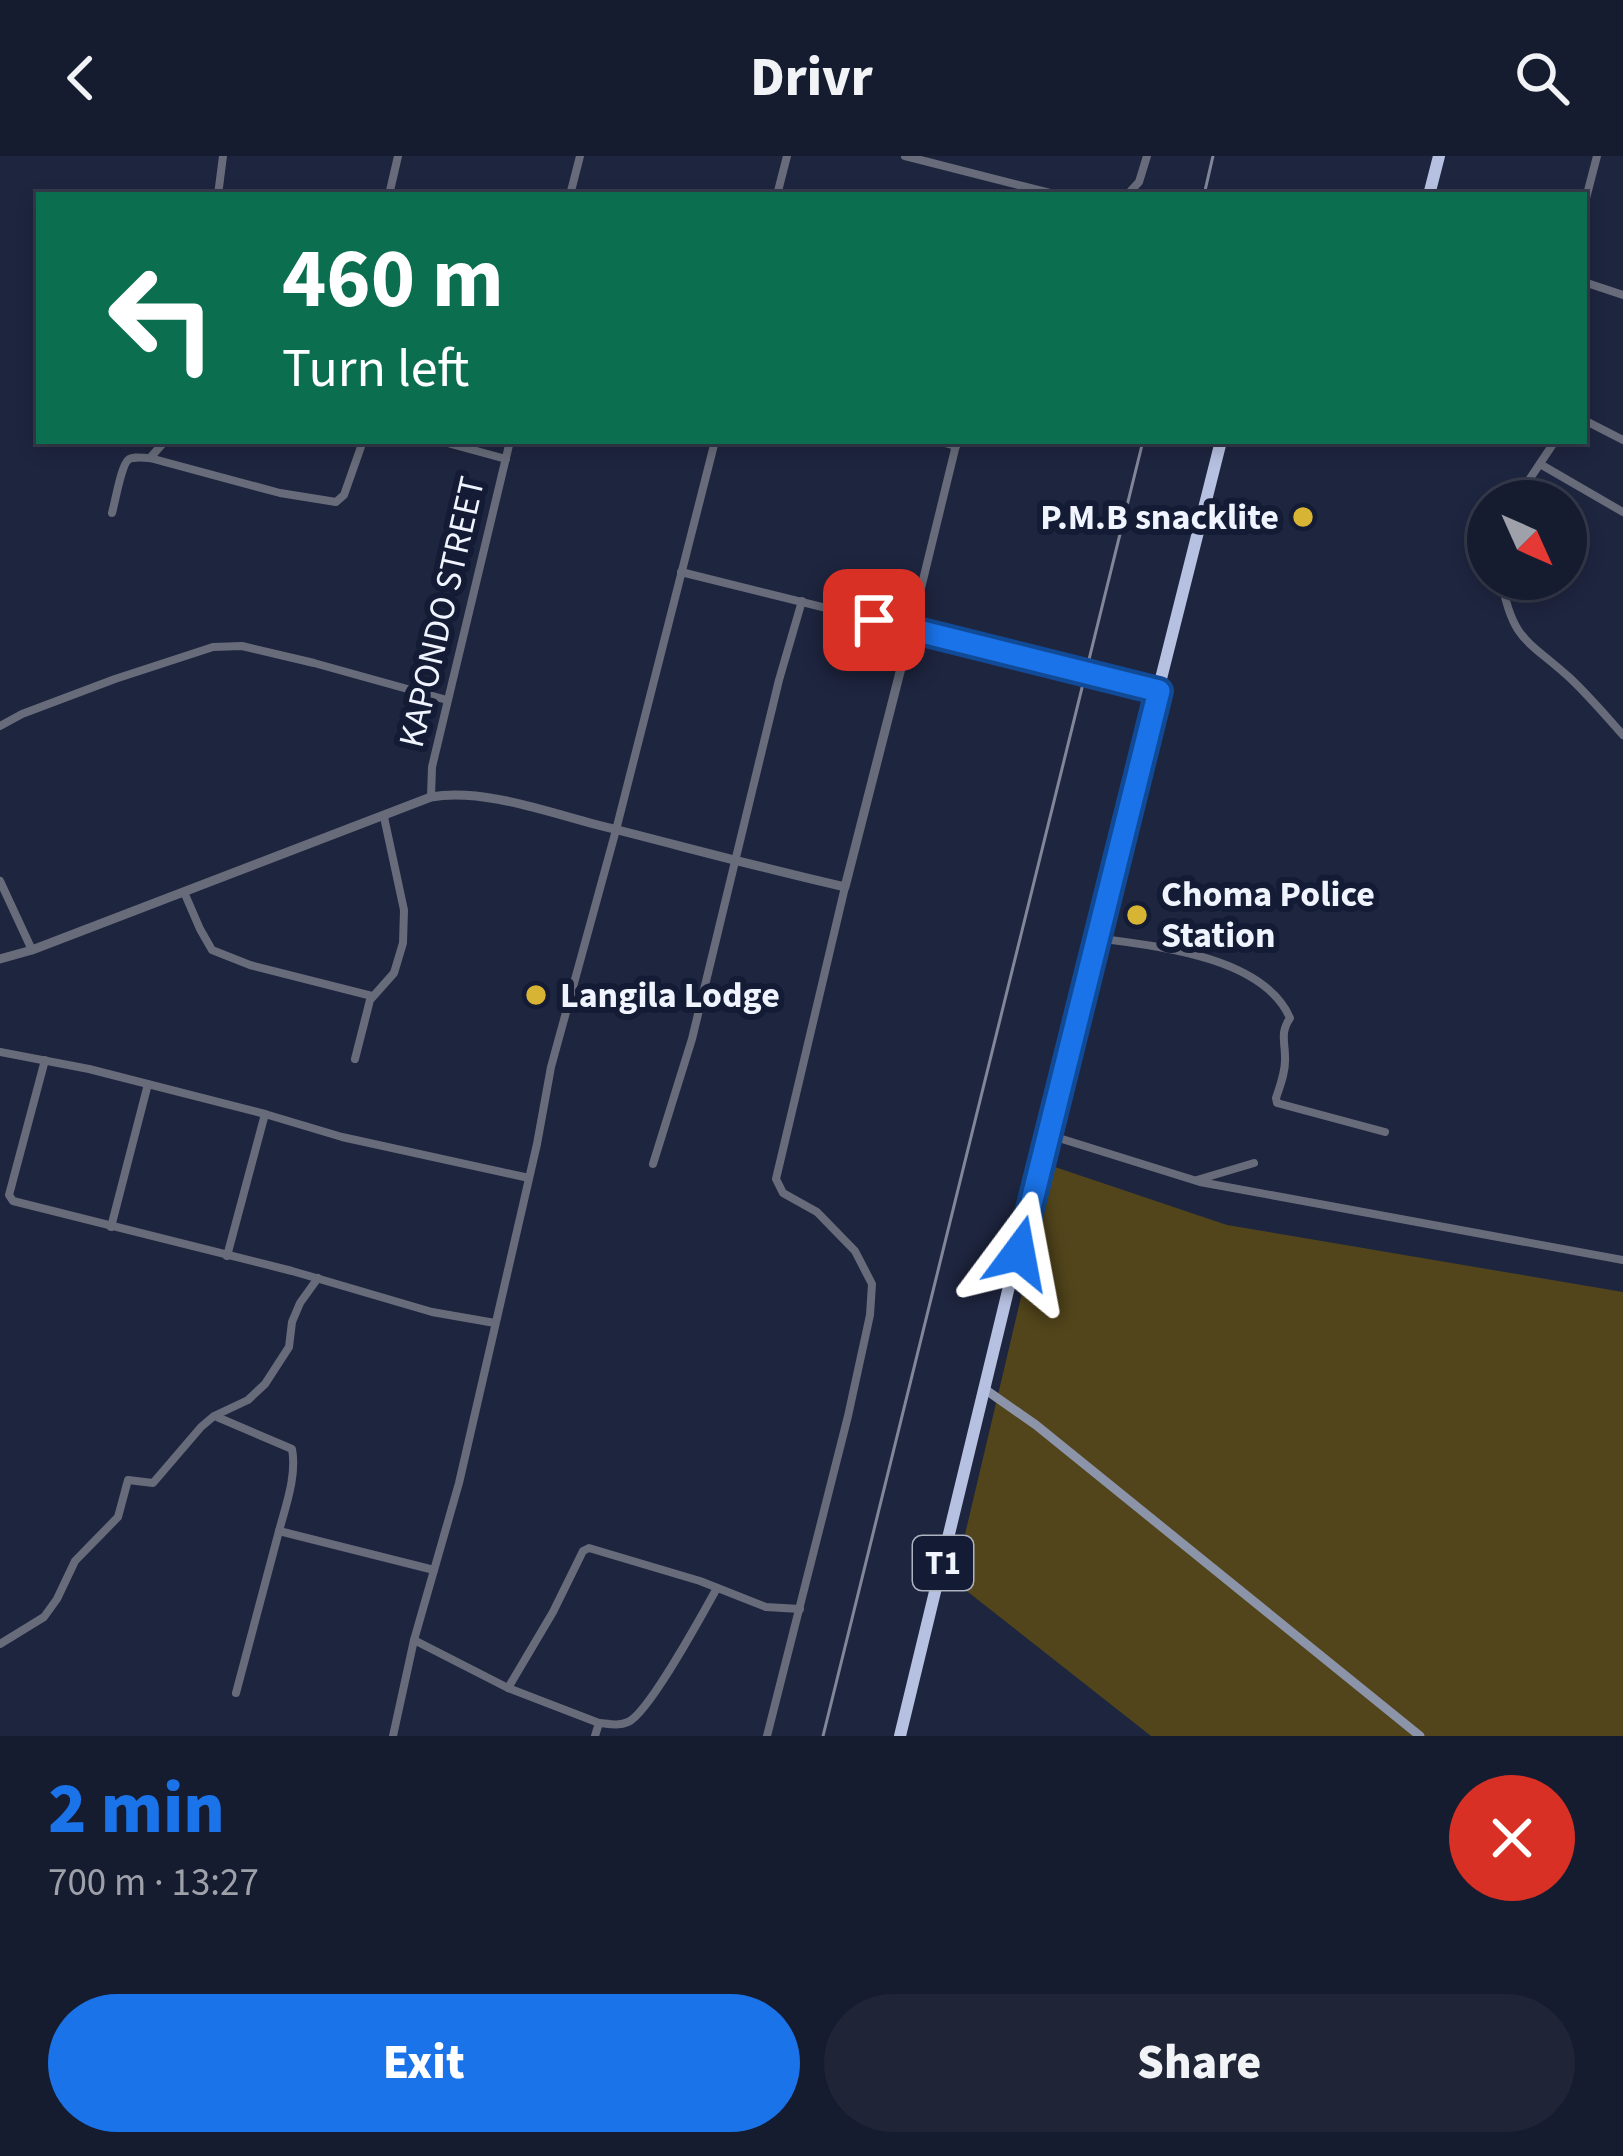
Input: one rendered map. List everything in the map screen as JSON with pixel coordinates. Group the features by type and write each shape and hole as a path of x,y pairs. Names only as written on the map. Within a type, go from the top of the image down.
{"highway":[{"path":"1430,192 1439,156"},
{"name":"T1","path":"900,1736 1220,444"}],"main road":[{"path":"986,1390 1036,1425 1420,1736"}],"street":[{"path":"218,192 223,156"},
{"path":"390,192 398,156"},
{"path":"571,192 580,156"},
{"path":"778,192 787,156"},
{"path":"905,156 1019,191"},
{"path":"1130,192 1139,182 1147,156"},
{"path":"1587,194 1597,156"},
{"path":"1587,283 1623,295"},
{"path":"1587,422 1623,440"},
{"path":"149,458 162,444"},
{"path":"112,513 127,462 134,457 336,502 344,495 362,444"},
{"path":"451,444 506,459"},
{"name":"KAPONDO STREET","path":"431,797 431,767 509,444"},
{"path":"392,1736 459,1483 551,1067 714,444"},
{"path":"767,1736 848,1416 872,1284 855,1251 817,1212 783,1193 776,1179 957,444"},
{"path":"1529,480 1553,444"},
{"path":"1540,464 1623,512"},
{"path":"681,572 1159,691"},
{"path":"1506,600 1510,618 1524,640 1569,677 1623,735"},
{"path":"653,1164 692,1039 778,680 802,601"},
{"path":"0,726 115,679 213,647 242,646 278,654 447,700"},
{"path":"0,959 431,797 464,794 845,887"},
{"path":"355,1059 372,997 394,973 403,944 404,910 384,817"},
{"path":"0,881 32,950"},
{"path":"184,892 212,950 250,965 372,997"},
{"path":"1096,938 1211,960 1261,982 1290,1018 1284,1024 1286,1058 1277,1103 1385,1132"},
{"path":"0,1052 529,1178"},
{"path":"45,1060 10,1199 432,1312 495,1323"},
{"path":"112,1227 148,1084"},
{"path":"227,1256 265,1114"},
{"path":"1046,1134 1196,1180 1623,1260"},
{"path":"1196,1180 1254,1162"},
{"path":"0,1643 44,1617 75,1562 118,1517 128,1480 153,1483 201,1427 248,1400 265,1384 289,1347 292,1322 317,1278"},
{"path":"214,1416 295,1454 236,1693"},
{"path":"279,1531 434,1570"},
{"path":"508,1688 589,1549 766,1606 800,1609"},
{"path":"414,1640 508,1688 599,1723 621,1725 634,1719 717,1588"},
{"path":"595,1736 599,1723"}],"shaded area":[{"path":"1052,1166 1227,1225 1623,1292 1623,1736 1151,1736 954,1581"}],"railway":[{"path":"1205,192 1213,156"},
{"path":"823,1736 1142,444"}],"place":[{"name":"P.M.B snacklite","path":"1303,517"},
{"name":"Choma Police Station","path":"1137,915"},
{"name":"Langila Lodge","path":"536,995"}],"route":[{"path":"874,620 1159,691 1019,1253"}]}
